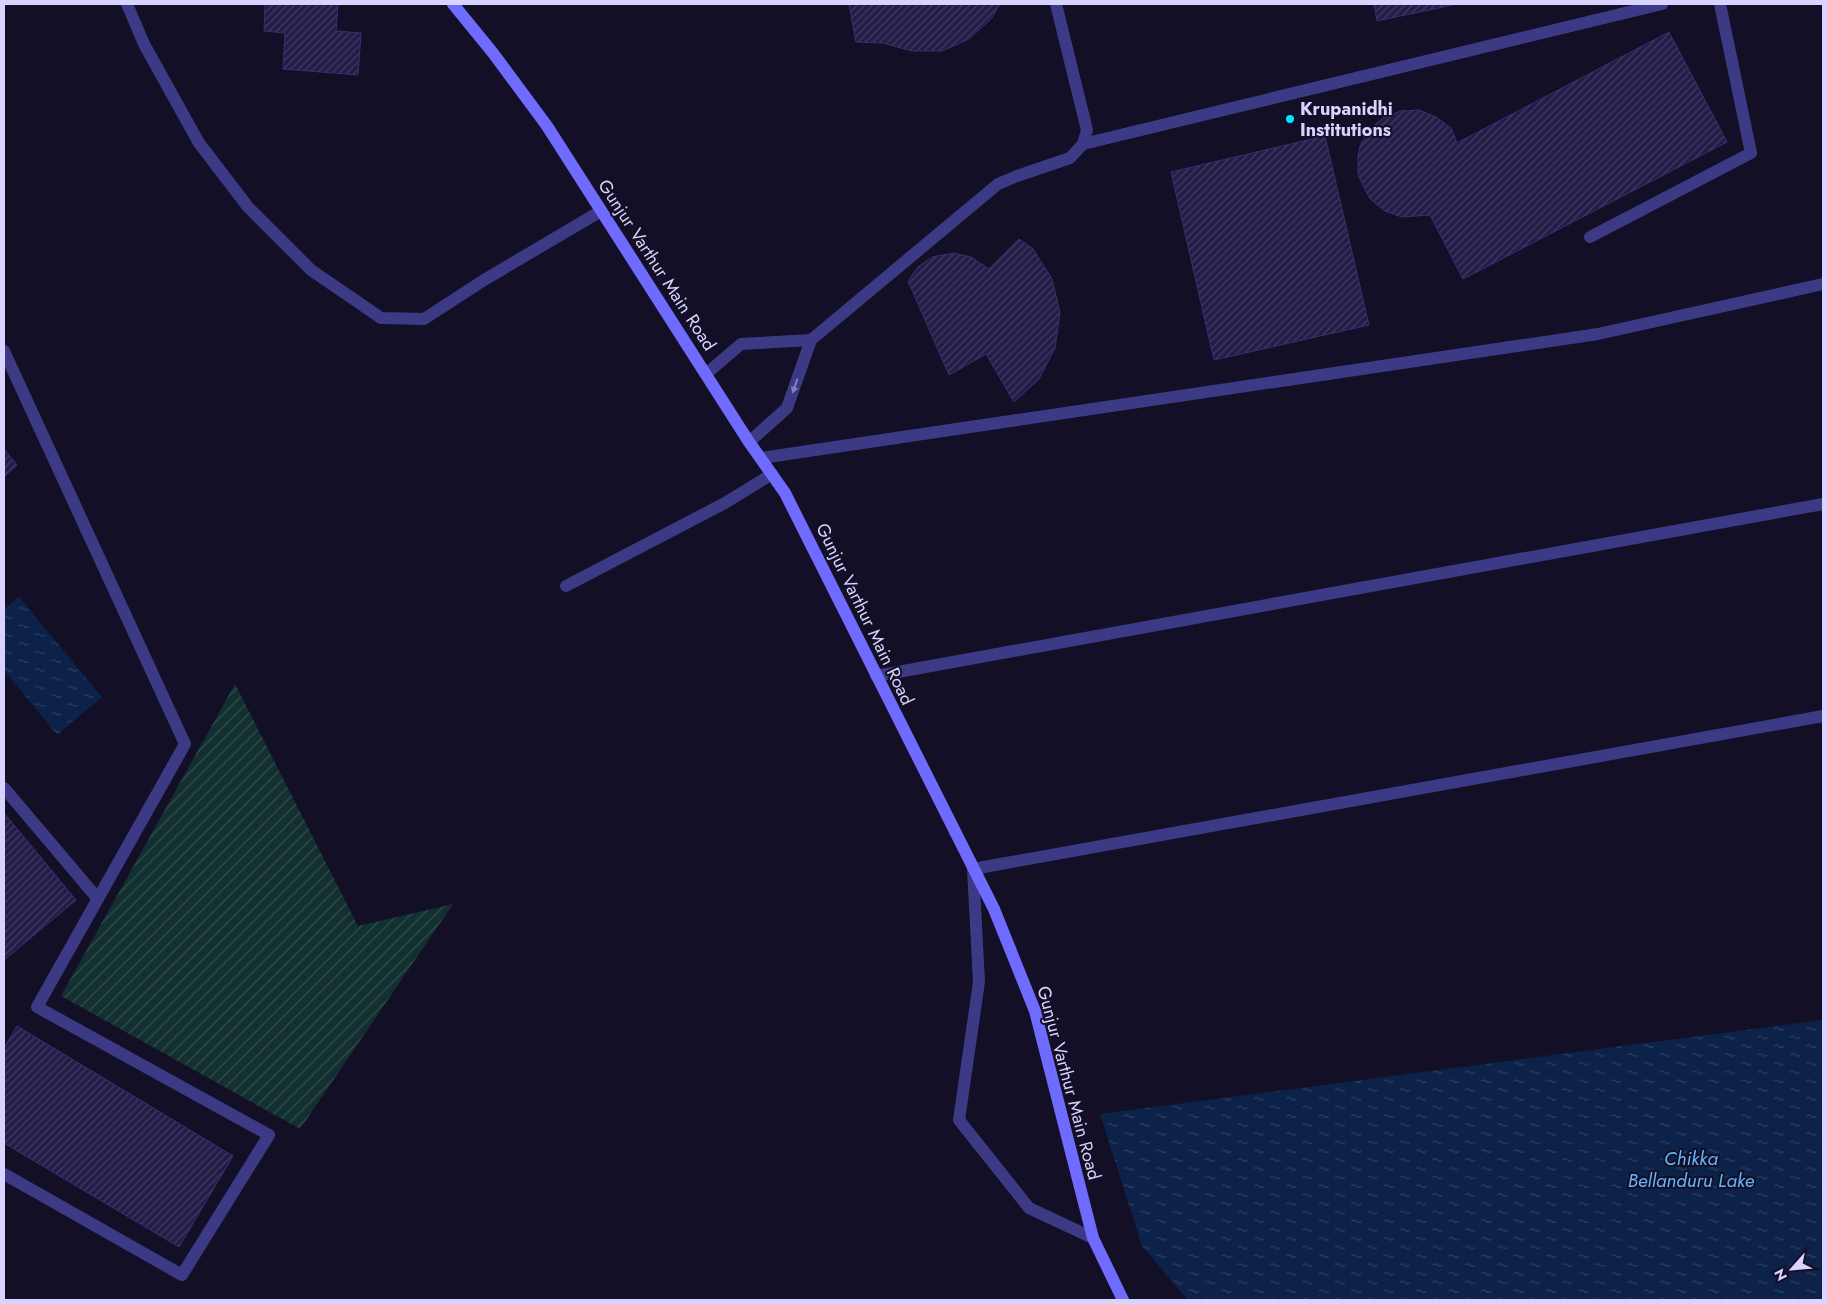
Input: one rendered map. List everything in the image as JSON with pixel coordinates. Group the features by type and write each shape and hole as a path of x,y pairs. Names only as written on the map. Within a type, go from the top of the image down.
{"main road":[{"name":"Gunjur Varthur Main Road","path":"453,4 493,53 547,126 749,442 785,493 994,909 1035,1011 1093,1238 1123,1300"}],"street":[{"path":"128,4 144,44 200,143 248,207 311,270 381,318 424,319 484,280 601,211"},
{"path":"749,442 787,408 811,340 998,184 1070,158 1083,144 1087,130 1056,4"},
{"path":"1083,144 1662,4"},
{"path":"1590,237 1751,153 1720,4"},
{"path":"761,458 1598,334 1823,284"},
{"path":"706,374 741,344 811,340"},
{"path":"4,351 185,744 37,1007 269,1136 182,1275 4,1174"},
{"path":"566,586 726,503 772,474"},
{"path":"876,676 1823,504"},
{"path":"1093,1238 1029,1208 960,1120 979,982 973,869 1823,716"},
{"path":"4,788 98,899"}],"green space":[{"path":"235,684 358,926 453,904 300,1129 61,996"}],"water":[{"path":"19,597 102,697 57,735 4,670 4,609"},
{"name":"Chikka Bellanduru Lake","path":"1823,1020 1823,1300 1188,1300 1142,1246 1100,1114"}],"building":[{"path":"265,4 338,4 336,31 361,33 358,75 283,69 285,33 264,31"},
{"path":"849,4 1000,4 991,19 969,39 942,51 912,51 883,43 856,42"},
{"path":"1374,4 1457,4 1377,21"},
{"path":"1669,32 1727,142 1463,279 1430,215 1402,217 1385,211 1370,199 1358,175 1358,157 1360,146 1369,130 1383,118 1401,111 1419,110 1436,117 1451,128 1457,143"},
{"path":"1325,136 1369,325 1214,360 1171,172"},
{"path":"1019,239 1033,249 1052,279 1060,313 1055,348 1039,379 1014,402 986,354 949,375 908,281 918,267 932,257 954,253 971,257 989,269"},
{"path":"4,449 17,465 4,477"},
{"path":"4,813 76,900 4,960"},
{"path":"17,1026 233,1156 179,1247 4,1143 4,1048"}],"place":[{"name":"Krupanidhi Institutions","path":"1290,119"}]}
